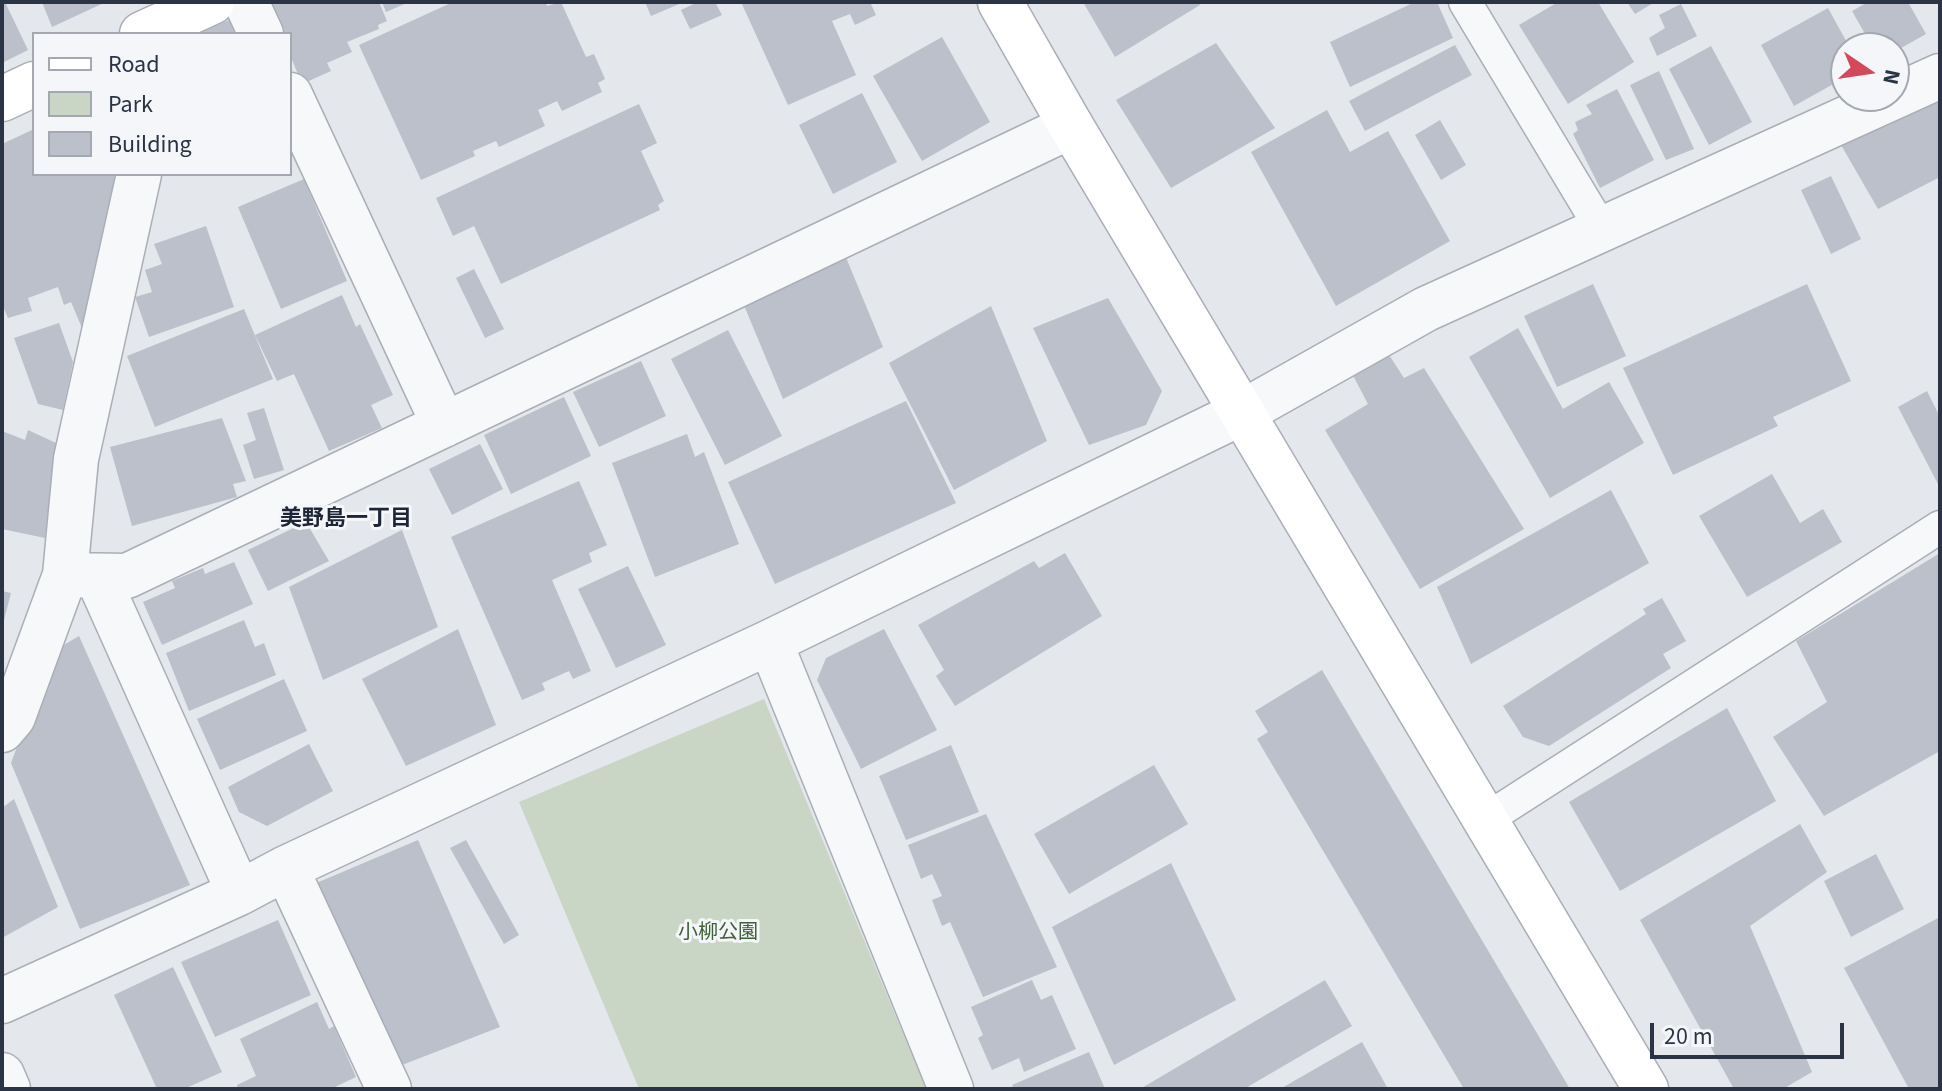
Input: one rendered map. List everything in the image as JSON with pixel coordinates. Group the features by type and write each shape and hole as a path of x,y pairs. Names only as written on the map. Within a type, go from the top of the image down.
{"street":[{"path":"146,32 212,2"},
{"path":"246,2 260,32"},
{"path":"1000,2 1646,1089"},
{"path":"2,1001 239,893 286,868 770,642 1243,412 1426,309 1940,76"},
{"path":"2,99 32,85"},
{"path":"292,99 444,425"},
{"path":"81,576 127,576 1071,126"},
{"path":"139,176 76,459 81,576 239,893"},
{"path":"2,730 13,717 81,576"},
{"path":"770,642 951,1089"},
{"path":"286,868 389,1089"},
{"path":"2,1075 8,1089"}],"lane":[{"path":"1465,2 1602,230"},
{"path":"1485,820 1940,527"}],"green space":[{"name":"小柳公園","path":"764,699 926,1089 639,1089 519,802"}],"building":[{"path":"2,2 5,2 28,50 2,63"},
{"path":"42,2 106,2 52,27"},
{"path":"267,2 379,2 387,21 378,25 379,29 347,42 352,52 327,63 331,71 302,84 292,60 292,32 280,32"},
{"path":"382,2 409,2 386,12"},
{"path":"453,2 546,2 547,6 561,2 586,57 594,54 605,79 598,83 602,92 562,111 557,101 538,110 545,126 499,147 496,141 473,151 475,156 421,180 359,45"},
{"path":"645,2 684,2 651,16"},
{"path":"698,2 715,2 722,15 690,29 681,10"},
{"path":"741,2 870,2 876,15 855,25 850,14 832,21 856,75 788,105"},
{"path":"1083,2 1198,2 1200,5 1115,57"},
{"path":"1415,2 1437,2 1453,38 1350,87 1330,42"},
{"path":"1558,2 1598,2 1634,62 1568,104 1519,25"},
{"path":"1627,2 1655,2 1635,14"},
{"path":"1868,2 1908,2 1926,34 1910,43 1910,32 1864,32 1852,11"},
{"path":"1681,4 1697,36 1657,56 1649,38 1665,28 1659,15"},
{"path":"1828,8 1841,32 1830,32 1830,86 1794,106 1761,45"},
{"path":"229,20 234,32 201,32"},
{"path":"942,37 990,122 922,161 873,76"},
{"path":"1216,43 1275,128 1171,188 1116,100"},
{"path":"1455,45 1472,75 1365,131 1349,101"},
{"path":"1711,46 1752,122 1709,145 1669,69"},
{"path":"1659,71 1694,149 1666,160 1630,85"},
{"path":"1617,89 1654,160 1600,188 1573,134 1578,130 1575,122 1592,114 1586,105"},
{"path":"1940,90 1940,177 1878,209 1837,138 1893,112 1910,112 1910,104"},
{"path":"862,93 897,162 833,194 799,125"},
{"path":"639,104 657,143 641,151 664,201 658,205 660,210 501,284 474,226 453,236 436,198"},
{"path":"1327,110 1350,152 1388,131 1450,241 1336,306 1251,152"},
{"path":"1440,120 1466,165 1441,180 1415,135"},
{"path":"32,130 32,176 116,176 82,328 71,302 64,305 58,287 28,298 32,311 8,318 2,304 2,144"},
{"path":"1831,176 1861,239 1831,254 1801,190"},
{"path":"304,179 347,281 281,309 238,207"},
{"path":"206,226 234,307 149,337 135,297 152,292 145,270 162,264 154,244"},
{"path":"845,255 883,347 783,399 743,303"},
{"path":"474,269 504,329 485,338 456,278"},
{"path":"1593,284 1626,356 1557,387 1524,316"},
{"path":"1807,284 1851,381 1773,417 1778,426 1673,475 1623,368"},
{"path":"342,295 356,327 360,324 393,395 371,405 382,428 329,451 294,374 277,381 255,335"},
{"path":"1108,298 1162,391 1146,425 1089,445 1033,328"},
{"path":"991,306 1047,441 954,490 889,363"},
{"path":"244,309 273,379 155,427 127,356"},
{"path":"59,323 73,362 63,410 38,404 14,338"},
{"path":"1518,328 1563,409 1609,382 1644,443 1550,498 1469,357"},
{"path":"728,330 782,436 725,465 671,359"},
{"path":"1382,344 1404,378 1424,368 1524,529 1420,589 1325,430 1368,404 1348,366"},
{"path":"641,361 666,416 599,447 573,392"},
{"path":"1927,391 1940,417 1940,488 1898,407"},
{"path":"564,397 591,456 511,494 484,435"},
{"path":"906,401 956,503 775,584 728,482"},
{"path":"264,408 284,470 254,479 243,445 256,440 247,413"},
{"path":"222,418 246,481 233,484 237,497 132,526 110,447"},
{"path":"28,430 56,443 45,538 2,529 2,431 25,440"},
{"path":"687,434 695,457 704,452 739,544 655,577 612,463"},
{"path":"480,444 503,489 452,515 429,469"},
{"path":"1772,474 1800,523 1823,509 1842,542 1747,597 1699,516"},
{"path":"579,481 607,545 589,553 592,562 552,580 591,671 573,679 569,671 542,683 545,690 522,700 451,537"},
{"path":"1611,490 1649,563 1471,664 1437,587"},
{"path":"306,522 329,561 268,591 248,550"},
{"path":"402,530 438,627 323,680 289,587"},
{"path":"1065,553 1102,616 955,706 936,676 944,670 918,625 1034,561 1039,568"},
{"path":"1940,553 1940,751 1824,816 1773,737 1827,702 1796,641"},
{"path":"234,562 253,604 162,645 143,602 175,588 172,581 203,568 205,574"},
{"path":"628,566 666,645 616,668 578,589"},
{"path":"2,591 11,593 3,624 2,623"},
{"path":"1662,598 1686,641 1663,654 1671,668 1549,746 1523,737 1503,706 1646,614 1643,609"},
{"path":"244,620 255,647 264,643 276,675 189,711 166,653"},
{"path":"458,629 496,725 406,766 362,679"},
{"path":"884,629 937,730 861,769 817,680 826,658"},
{"path":"79,636 190,885 80,929 11,763 52,652"},
{"path":"1322,670 1570,1089 1464,1089 1257,739 1268,732 1255,711"},
{"path":"284,679 307,731 220,770 197,719"},
{"path":"1727,708 1776,801 1620,891 1569,802"},
{"path":"309,744 333,791 267,826 239,812 228,787"},
{"path":"951,745 979,812 906,840 879,776"},
{"path":"1154,765 1188,824 1069,894 1034,834"},
{"path":"14,799 58,907 2,938 2,808"},
{"path":"986,814 1057,967 983,997 950,922 942,926 932,900 942,896 932,874 921,879 908,845"},
{"path":"1800,824 1827,872 1750,926 1812,1072 1783,1089 1734,1089 1640,920"},
{"path":"418,840 500,1027 402,1065 314,884"},
{"path":"466,840 519,935 504,944 450,848"},
{"path":"1876,854 1904,909 1851,937 1824,881"},
{"path":"1171,863 1236,1000 1114,1065 1052,927"},
{"path":"1940,917 1940,1089 1909,1089 1844,968"},
{"path":"278,920 311,995 215,1037 181,962"},
{"path":"173,967 222,1072 184,1089 157,1089 114,995"},
{"path":"1032,980 1041,1000 1052,995 1076,1049 1024,1072 1019,1058 992,1070 978,1038 983,1035 971,1007"},
{"path":"1325,980 1352,1026 1244,1089 1140,1089"},
{"path":"317,1002 329,1029 334,1026 356,1077 336,1089 238,1089 237,1085 256,1076 240,1039"},
{"path":"1362,1042 1388,1089 1280,1089"},
{"path":"1089,1052 1105,1089 1014,1089 1012,1085"}],"district":[{"name":"美野島一丁目","path":"346,520"}]}
